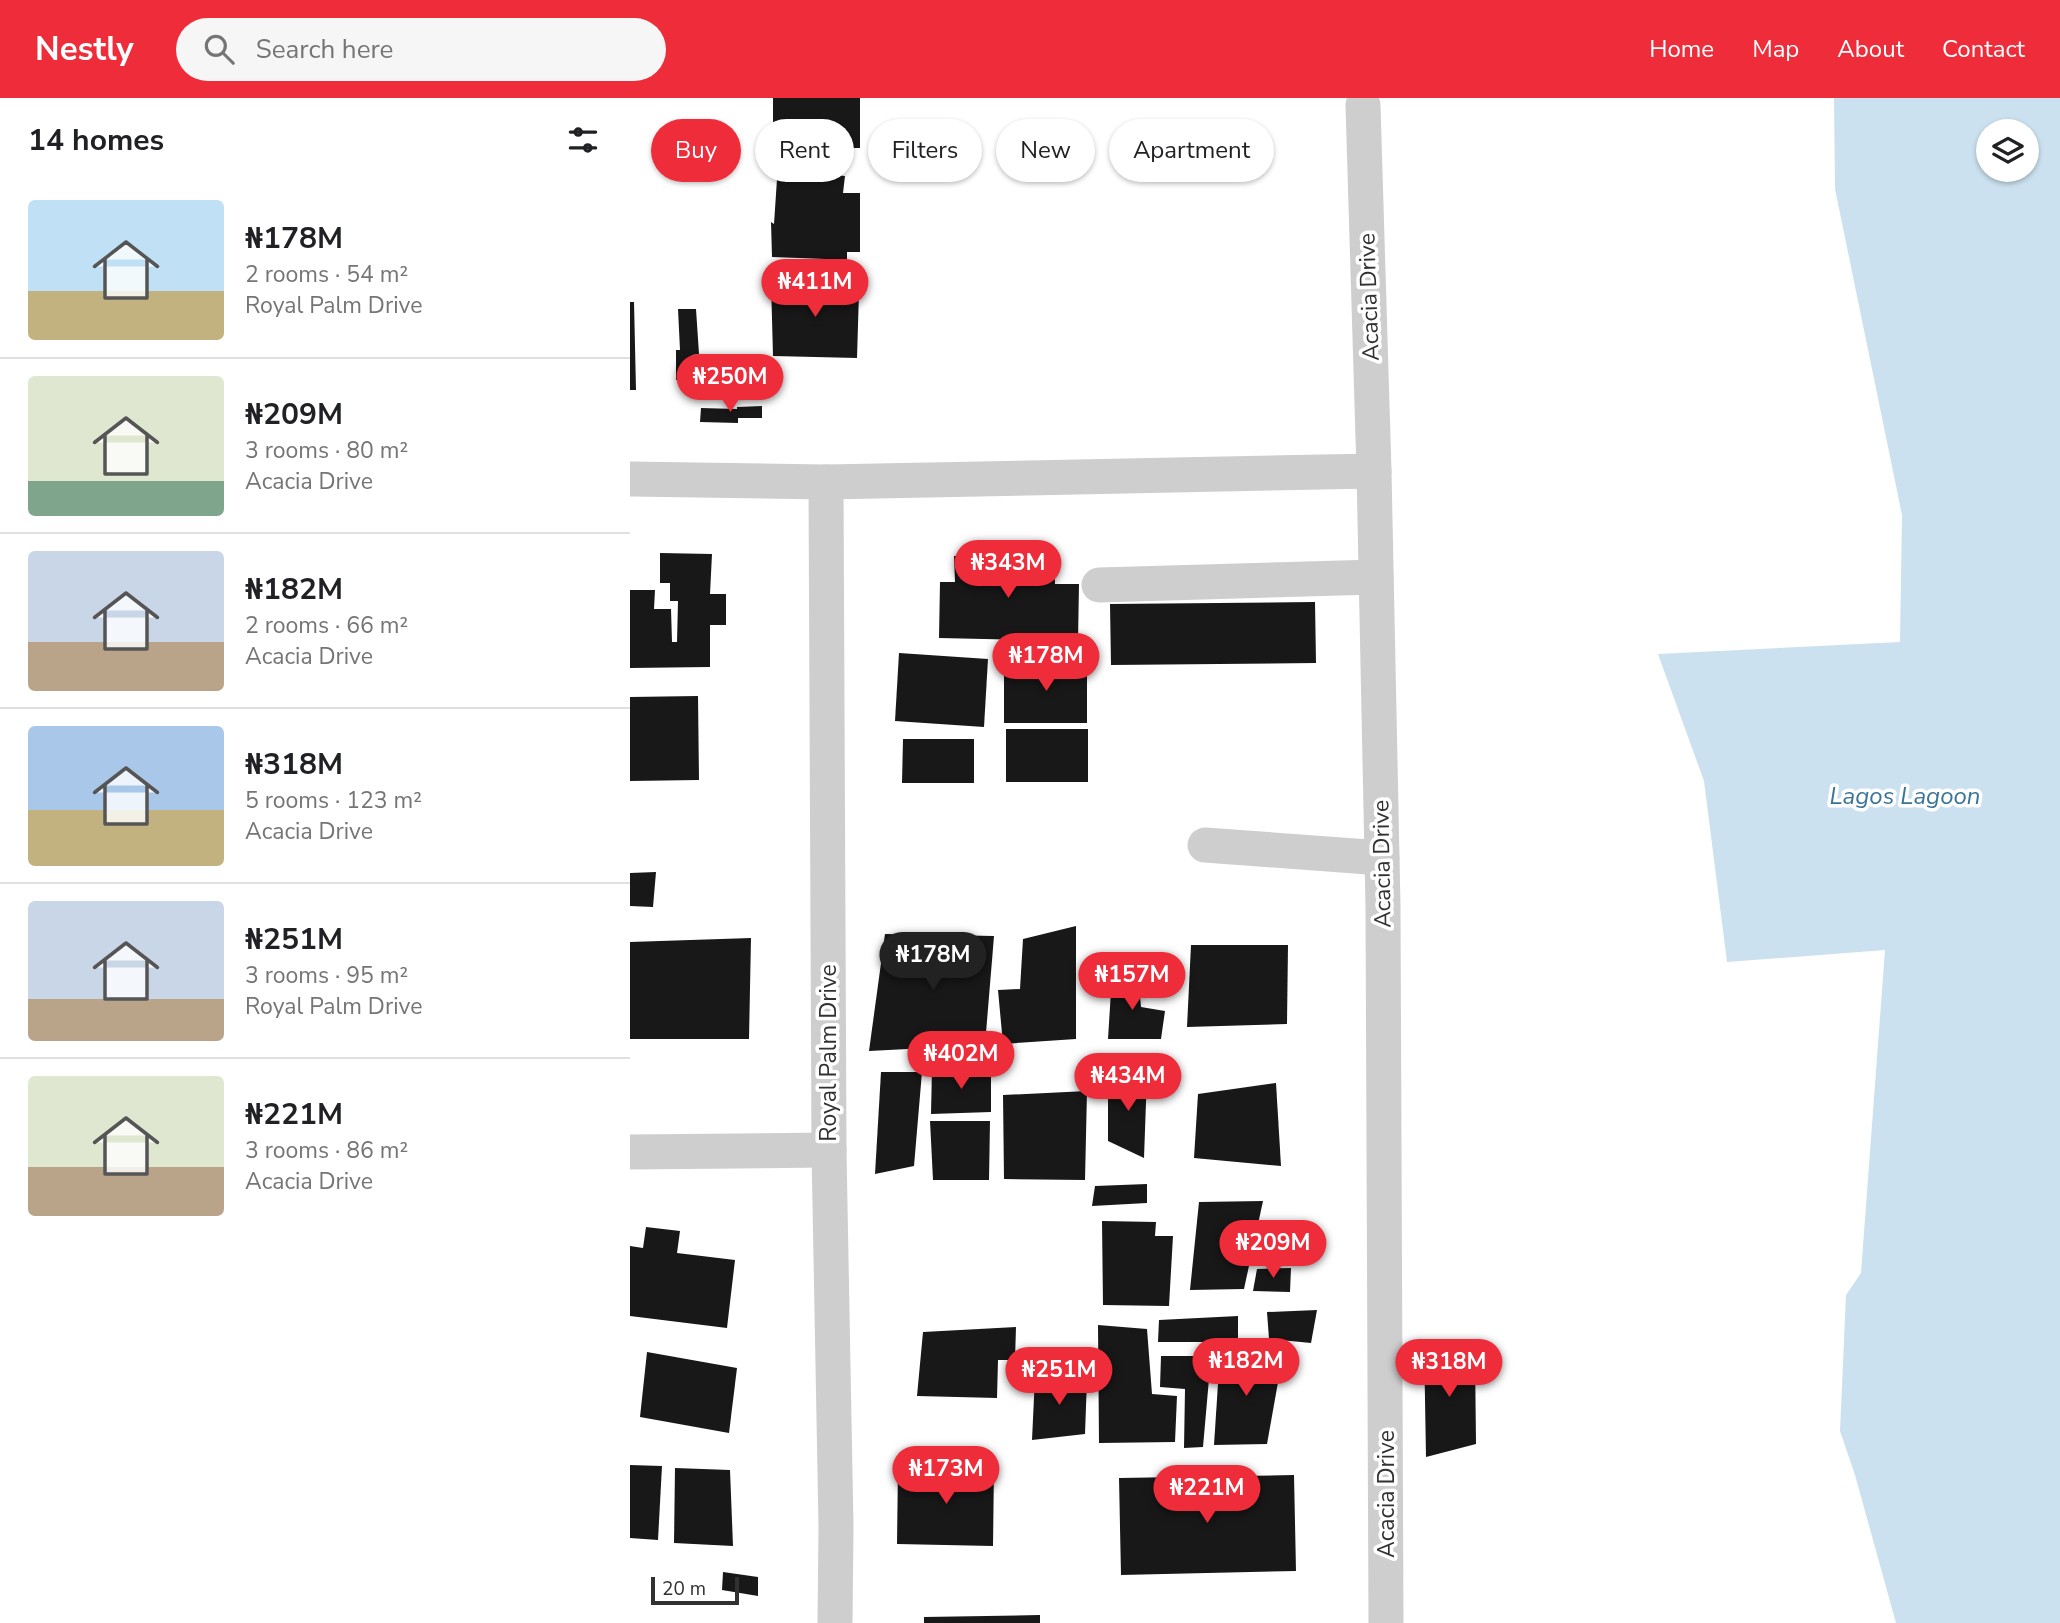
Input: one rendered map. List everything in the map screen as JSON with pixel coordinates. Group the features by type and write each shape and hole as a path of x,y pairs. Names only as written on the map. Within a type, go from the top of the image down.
{"street":[{"name":"Acacia Drive","path":"1363,105 1382,858 1386,1623"},
{"path":"630,479 826,482 1374,471"},
{"name":"Royal Palm Drive","path":"826,482 829,1150 836,1527 835,1623"},
{"path":"1099,585 1376,577"},
{"path":"1205,845 1382,858"},
{"path":"630,1152 829,1150"}],"water":[{"name":"Lagos Lagoon","path":"1834,98 2060,98 2060,1623 1896,1623 1840,1431 1846,1295 1861,1273 1885,950 1727,962 1704,781 1658,654 1900,642 1902,515 1835,189"}],"building":[{"path":"773,98 860,98 860,148 854,148 854,119 773,119"},
{"path":"777,182 844,182 843,193 860,193 860,252 847,252 847,264 824,263 825,259 772,257 771,222 774,224"},
{"path":"821,276 850,277 849,291 859,292 857,358 773,356 771,282 821,282"},
{"path":"630,302 634,302 636,390 630,390"},
{"path":"678,309 696,309 699,354 692,355 691,380 676,380 676,350 680,350"},
{"path":"696,356 717,356 717,375 697,375"},
{"path":"762,406 762,418 738,418 738,423 700,422 701,408 737,409"},
{"path":"1054,552 1055,584 1079,584 1078,641 939,638 940,582 955,582 954,556"},
{"path":"660,553 712,554 710,594 726,594 726,625 710,625 710,667 630,668 630,590 655,590 654,609 671,609 672,642 677,642 678,601 670,601 670,583 660,583"},
{"path":"1315,602 1316,663 1111,665 1110,604"},
{"path":"899,653 988,659 984,727 895,721"},
{"path":"1087,662 1087,723 1004,723 1004,663"},
{"path":"698,696 699,780 630,781 630,697"},
{"path":"1006,729 1088,729 1088,782 1006,782"},
{"path":"903,739 974,739 974,783 902,783"},
{"path":"656,872 653,907 630,906 630,873"},
{"path":"1076,926 1076,1039 1003,1044 998,990 1020,989 1023,939"},
{"path":"885,934 994,936 985,1045 869,1051"},
{"path":"751,938 749,1039 630,1039 630,942"},
{"path":"1191,945 1288,945 1287,1024 1187,1027"},
{"path":"1112,975 1138,975 1141,1007 1165,1011 1161,1039 1108,1039"},
{"path":"932,1068 991,1068 991,1112 931,1114"},
{"path":"881,1072 922,1072 914,1166 875,1174"},
{"path":"1147,1074 1144,1158 1108,1141 1108,1080"},
{"path":"1276,1083 1281,1166 1194,1158 1198,1094"},
{"path":"1087,1091 1085,1180 1004,1179 1003,1095"},
{"path":"930,1121 990,1121 989,1180 933,1180"},
{"path":"1147,1184 1147,1203 1092,1206 1095,1186"},
{"path":"1263,1201 1244,1289 1190,1290 1199,1202"},
{"path":"1102,1221 1156,1222 1155,1236 1173,1236 1169,1306 1103,1305"},
{"path":"646,1227 680,1231 677,1253 735,1260 727,1328 630,1316 630,1246 643,1248"},
{"path":"1291,1268 1290,1292 1253,1291 1257,1269"},
{"path":"1317,1310 1311,1343 1269,1339 1267,1312"},
{"path":"1238,1316 1238,1342 1158,1342 1159,1320"},
{"path":"1098,1325 1147,1329 1152,1394 1177,1396 1175,1442 1099,1443"},
{"path":"1016,1327 1015,1360 998,1360 997,1398 917,1396 923,1332"},
{"path":"1424,1341 1475,1356 1476,1444 1426,1457"},
{"path":"647,1352 737,1368 729,1433 640,1417"},
{"path":"1220,1353 1283,1354 1267,1444 1214,1445"},
{"path":"1161,1356 1211,1356 1203,1447 1184,1448 1185,1389 1160,1387"},
{"path":"1035,1376 1087,1379 1085,1434 1032,1440"},
{"path":"630,1465 662,1466 658,1540 630,1538"},
{"path":"994,1466 993,1546 897,1544 898,1467"},
{"path":"675,1468 730,1470 733,1546 674,1543"},
{"path":"1294,1475 1296,1571 1121,1575 1119,1478"},
{"path":"723,1572 758,1577 758,1596 722,1590"},
{"path":"1040,1615 1040,1623 924,1623 924,1617"}]}
